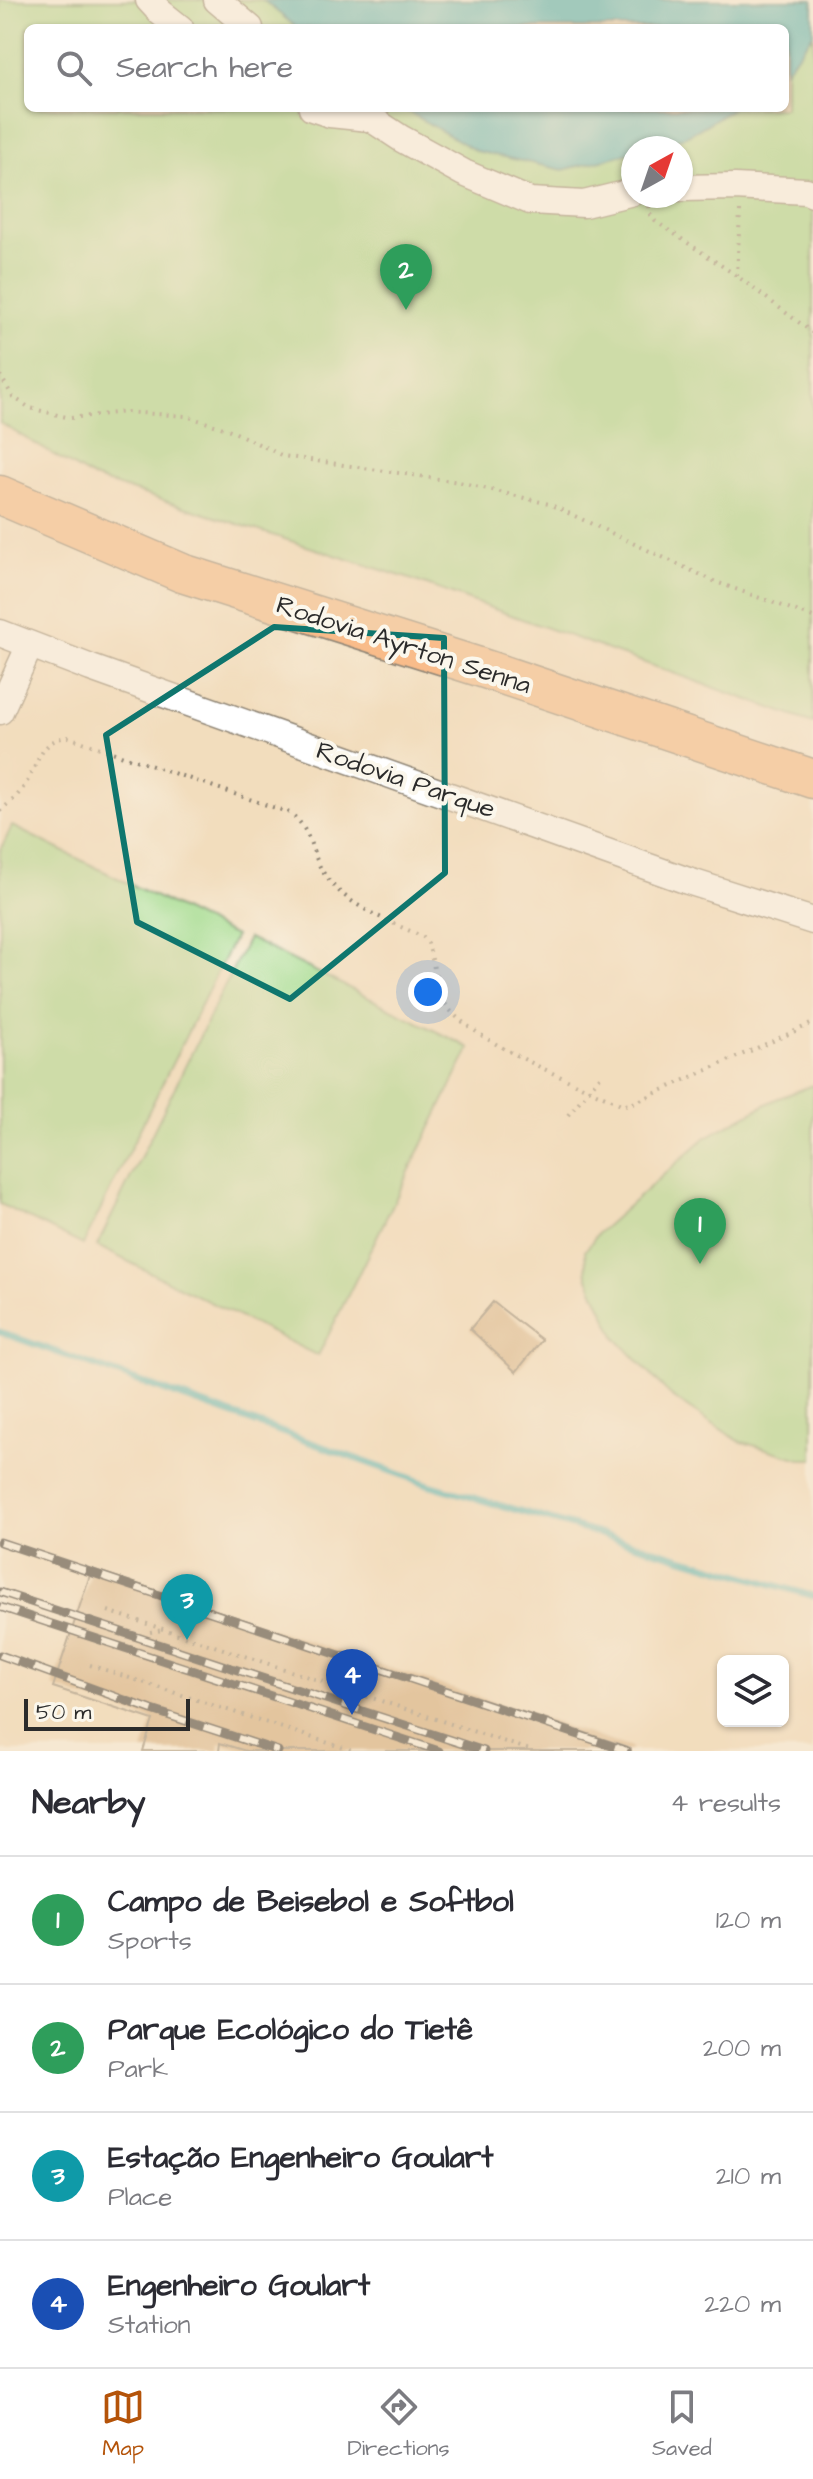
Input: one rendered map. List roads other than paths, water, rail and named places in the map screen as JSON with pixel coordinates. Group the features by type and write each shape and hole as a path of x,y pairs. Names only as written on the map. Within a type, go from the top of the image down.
{"highway":[{"name":"Rodovia Ayrton Senna","path":"0,495 182,573 476,666 813,779"}],"street":[{"path":"149,0 175,24"},
{"path":"217,0 245,24"},
{"path":"324,112 362,113 464,173 530,201 584,204 621,195"},
{"path":"693,188 806,191 813,194"},
{"name":"Rodovia Parque","path":"0,633 688,881 813,921"},
{"path":"0,711 30,645"}],"water":[{"path":"263,0 813,0 813,34 789,66 789,24 292,24"},
{"path":"409,112 727,112 685,136 621,136 621,155 563,170 476,151"}],"waterway":[{"path":"0,1332 430,1485 813,1596"}],"railway":[{"path":"0,1542 627,1751"},
{"path":"0,1592 484,1751"},
{"path":"0,1607 439,1751"},
{"path":"0,1655 278,1751"}],"place":[{"name":"Parque Ecológico do Tietê","path":"406,310"},
{"name":"Campo de Beisebol e Softbol","path":"700,1264"},
{"name":"Estação Engenheiro Goulart","path":"187,1640"},
{"name":"Engenheiro Goulart","path":"352,1715"}]}
